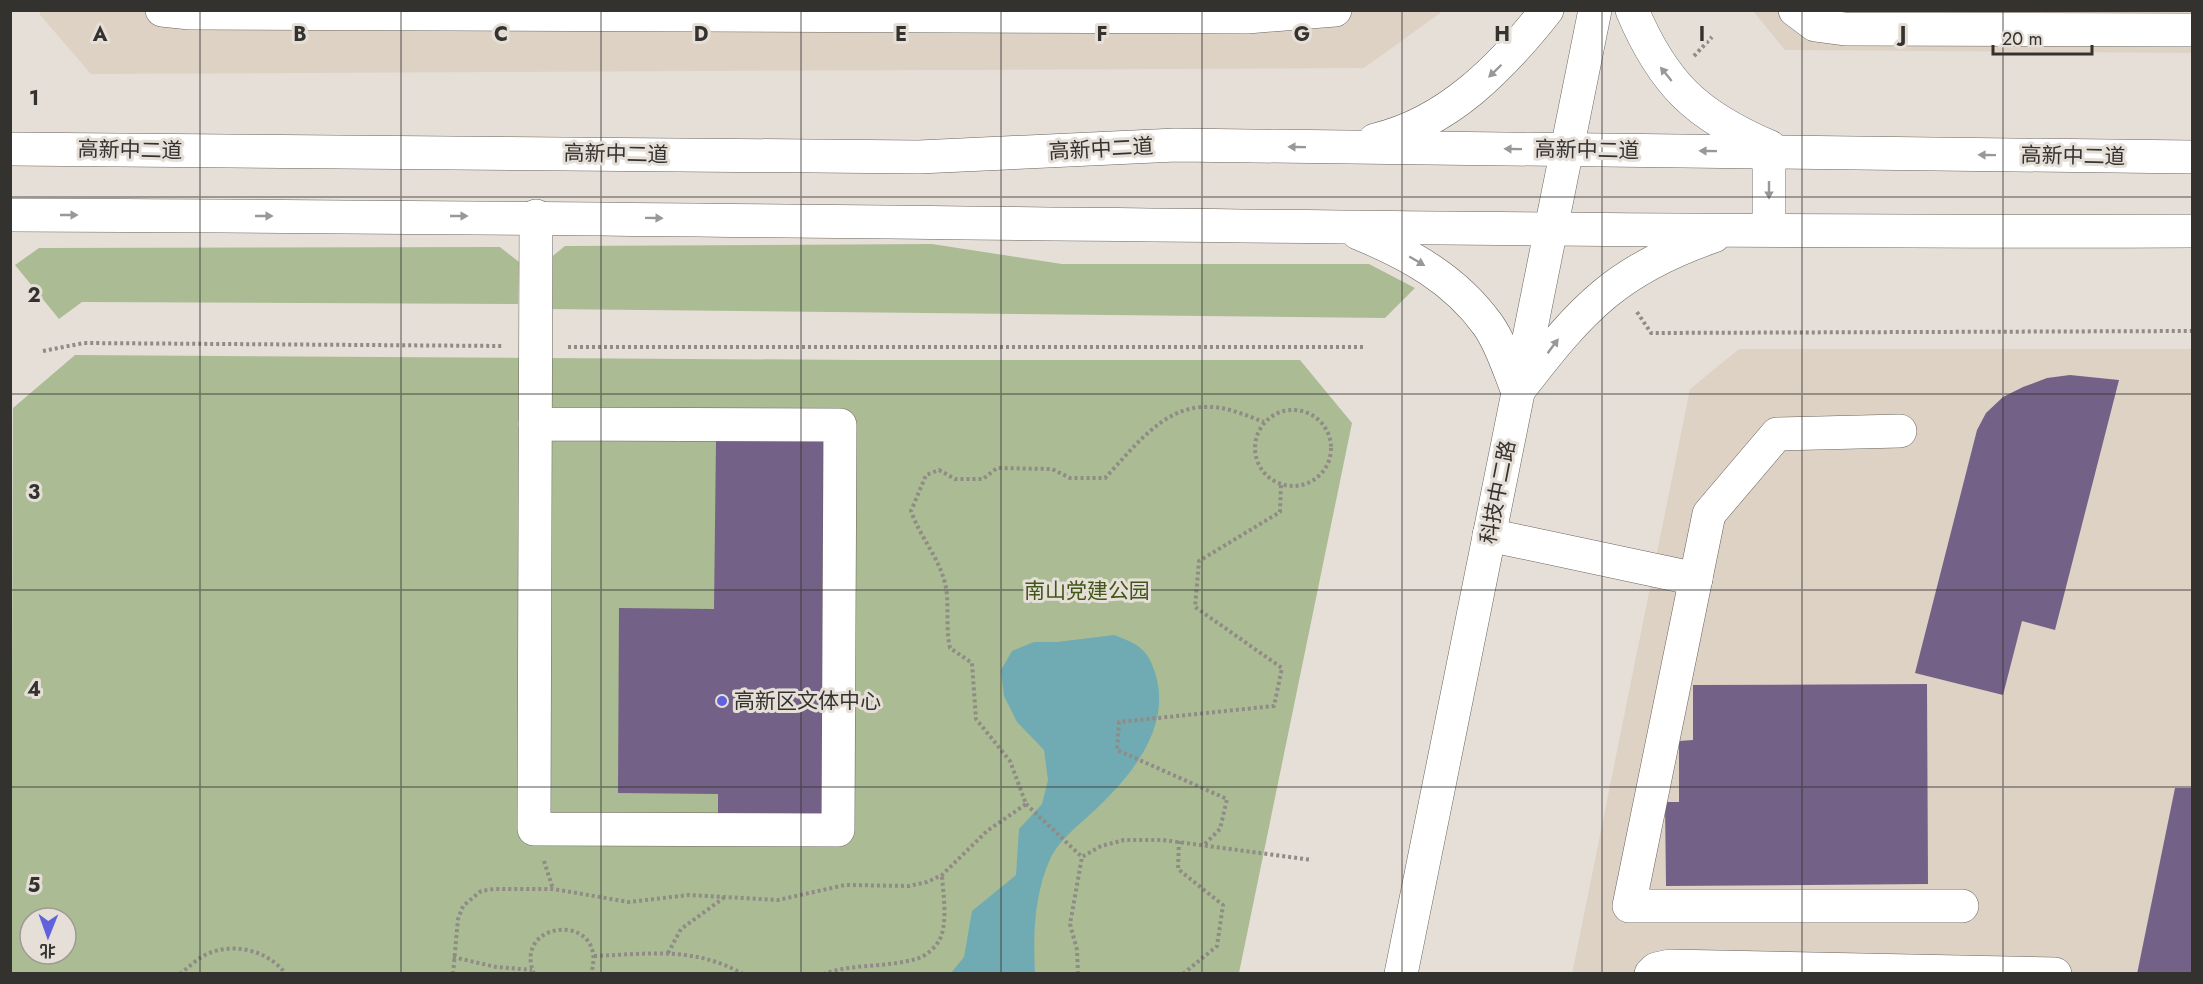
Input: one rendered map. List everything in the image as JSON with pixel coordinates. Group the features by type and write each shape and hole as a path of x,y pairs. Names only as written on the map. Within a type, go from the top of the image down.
{"main road":[{"path":"162,10 190,14 1247,17 1335,10"},
{"path":"1344,147 1388,137 1427,120 1459,99 1508,58 1547,10"},
{"name":"科技中二路","path":"1401,974 1594,10"},
{"path":"1632,10 1658,64 1700,108 1731,130 1776,152 1769,229"},
{"path":"1795,10 1815,26 1845,29 2193,30"},
{"name":"高新中二道","path":"10,149 919,157 1176,145 2193,157"},
{"path":"10,215 536,216 1345,228 2193,231"},
{"path":"536,216 534,829 838,830 840,425 536,424"},
{"path":"1345,228 1393,247 1424,264 1465,296 1489,326 1518,392 1562,335 1609,288 1640,268 1681,247 1735,229"},
{"path":"1899,430 1777,434 1709,514 1629,906 1962,906"},
{"path":"1489,535 1696,579"},
{"path":"1651,974 1656,969 1670,966 2055,974"}],"path":[{"path":"1690,60 1712,37"},
{"path":"1631,304 1651,333 2193,331"},
{"path":"43,351 84,343 536,347 1363,347"},
{"path":"1082,857 1029,808 1010,761 976,719 972,663 950,648 947,634 945,585 934,553 918,531 911,512 926,475 939,470 956,480 983,479 997,468 1052,469 1070,478 1105,478 1146,436 1170,416 1204,406 1230,410 1264,422"},
{"path":"1300,410 1322,422 1332,445 1326,468 1318,478 1306,484 1281,485 1266,474 1255,458 1257,433 1264,422 1275,414 1300,410"},
{"path":"1205,844 1220,829 1227,799 1117,750 1119,722 1274,706 1282,668 1195,607 1199,561 1280,512 1281,485"},
{"path":"453,974 458,919 463,906 481,891 553,889 629,902 689,895 778,900 844,885 909,885 927,882 942,875 987,831 1026,804"},
{"path":"1078,974 1077,950 1070,924 1082,857 1101,846 1124,840 1179,841 1312,860"},
{"path":"1179,841 1178,870 1222,905 1217,946 1183,974"},
{"path":"823,974 860,965 920,958 930,952 939,941 943,927 942,875"},
{"path":"668,953 681,929 725,897"},
{"path":"453,957 496,967 533,972 531,951 536,942 550,930 570,929 586,939 594,956 591,974"},
{"path":"180,974 211,952 230,950 262,953 276,962 286,974"},
{"path":"594,956 668,953 704,956 743,974"}],"shaded area":[{"path":"40,11 1443,11 1364,68 91,74 40,15"},
{"path":"1753,11 2192,11 2192,53 1785,50"},
{"path":"1739,349 2192,349 2192,973 1572,974 1690,389"}],"green space":[{"path":"932,244 1062,264 1369,264 1415,288 1385,318 546,309 544,263 565,246"},
{"path":"500,247 519,262 518,304 82,302 59,319 15,265 39,248"},
{"name":"南山党建公园","path":"75,355 1300,360 1352,423 1239,973 11,974 13,408"}],"water":[{"path":"1114,635 1142,649 1153,667 1159,696 1158,715 1153,733 1134,767 1121,783 1065,838 1051,857 1041,885 1036,914 1035,973 951,973 964,957 972,911 1016,875 1019,829 1042,804 1048,780 1044,750 1017,722 1004,696 1001,670 1012,651 1034,642 1057,642"}],"building":[{"path":"2070,375 2119,380 2055,630 2022,621 2003,695 1915,673 1977,430 1986,413 2003,397 2047,378"},
{"name":"高新区文体中心","path":"716,440 829,442 825,819 718,817 718,794 618,793 619,608 714,609"},
{"path":"1927,684 1928,884 1666,886 1665,802 1679,802 1679,741 1693,740 1693,685"},
{"path":"2175,788 2192,788 2192,974 2137,974"}],"place":[{"name":"高新区文体中心","path":"722,701"}]}
